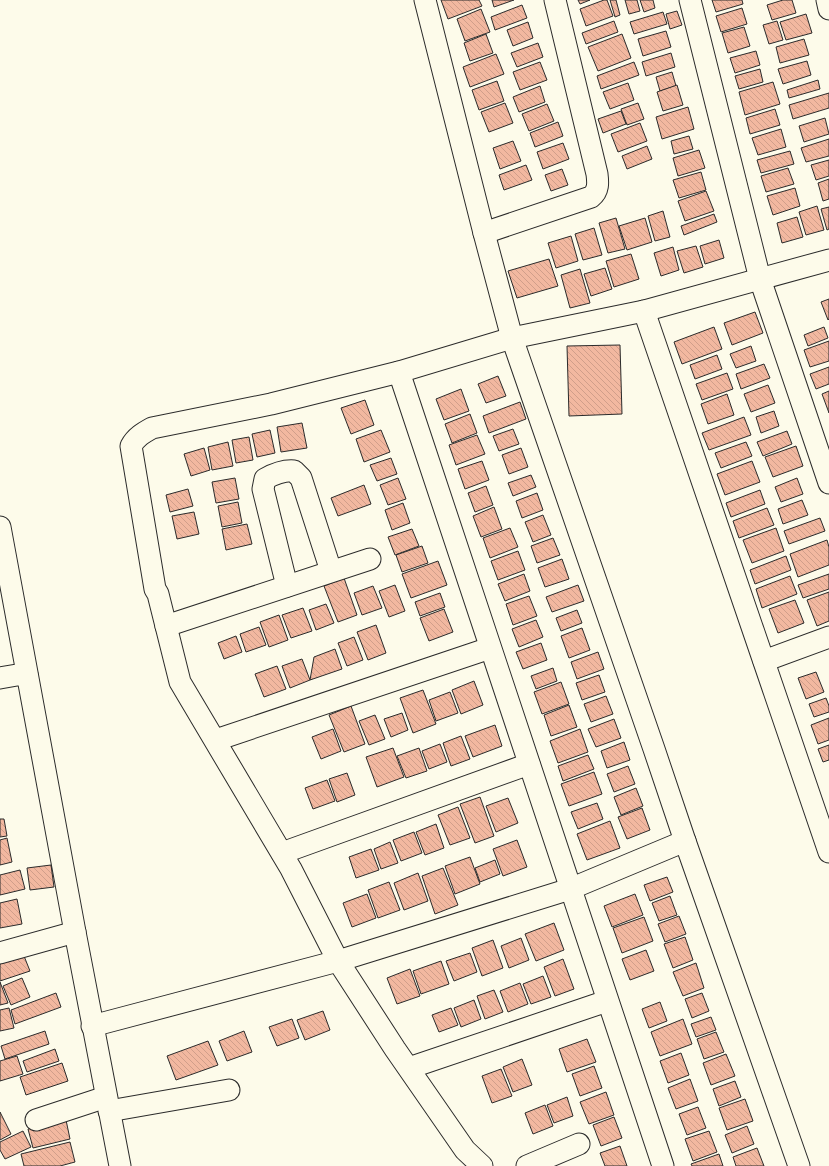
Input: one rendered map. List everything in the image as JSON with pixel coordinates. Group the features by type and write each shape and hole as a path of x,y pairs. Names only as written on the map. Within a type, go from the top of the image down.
{"street":[{"path":"425,0 512,338 685,841 799,1166"},
{"path":"484,233 591,197 596,193 598,188 597,174 555,0"},
{"path":"690,0 760,279 829,483"},
{"path":"827,0 829,8"},
{"path":"482,1166 465,1150 338,961 282,853 216,740 180,682 158,594 155,589 141,502 131,454 131,446 134,440 152,428 271,404 399,372 512,338 644,311 829,260"},
{"path":"644,311 829,852"},
{"path":"399,372 528,764 663,1166"},
{"path":"287,586 263,489 265,479 273,474 287,470 294,471 301,478 331,571"},
{"path":"0,527 12,676 74,932 120,1166"},
{"path":"166,626 370,559"},
{"path":"764,661 829,637"},
{"path":"216,740 490,648"},
{"path":"282,853 528,764"},
{"path":"92,1026 338,961 570,889 685,841"},
{"path":"0,953 74,932"},
{"path":"409,1068 607,1001"},
{"path":"36,1120 108,1104 229,1090"},
{"path":"529,1166 579,1144"}],"building":[{"path":"441,0 479,0 482,6 448,19"},
{"path":"492,0 514,0 494,7"},
{"path":"578,0 590,0 580,4"},
{"path":"607,0 613,16 586,26 580,9"},
{"path":"610,0 616,0 620,15 615,17"},
{"path":"625,0 637,0 640,11 629,14"},
{"path":"640,0 653,0 655,8 644,12"},
{"path":"712,0 742,0 743,4 716,12"},
{"path":"783,0 792,0 796,13 772,20 767,5"},
{"path":"522,5 527,18 495,30 491,17"},
{"path":"742,8 747,24 721,32 716,16"},
{"path":"481,9 490,32 465,41 457,19"},
{"path":"677,11 682,25 670,29 666,14"},
{"path":"663,12 667,24 634,34 630,22"},
{"path":"806,14 812,33 786,40 780,22"},
{"path":"614,21 618,32 586,44 582,33"},
{"path":"777,21 783,40 769,44 763,25"},
{"path":"528,22 533,38 513,46 507,30"},
{"path":"744,27 750,46 728,53 722,33"},
{"path":"666,31 671,47 643,56 638,39"},
{"path":"486,34 493,53 470,61 464,43"},
{"path":"622,34 631,58 598,71 588,47"},
{"path":"804,39 809,55 780,63 776,47"},
{"path":"538,43 543,57 517,67 511,53"},
{"path":"756,51 760,65 735,73 730,58"},
{"path":"671,53 675,67 646,76 642,62"},
{"path":"496,54 504,74 470,87 463,67"},
{"path":"807,61 811,75 783,84 778,69"},
{"path":"540,62 547,80 520,90 513,72"},
{"path":"634,62 639,75 601,89 597,76"},
{"path":"760,69 763,82 739,89 735,76"},
{"path":"672,72 676,86 660,91 656,77"},
{"path":"818,80 820,89 789,98 787,90"},
{"path":"497,81 504,101 479,110 472,90"},
{"path":"773,82 780,104 745,115 739,92"},
{"path":"628,83 634,100 610,109 603,92"},
{"path":"677,85 683,105 663,111 657,92"},
{"path":"540,86 545,102 519,112 513,97"},
{"path":"829,93 829,108 793,119 789,105"},
{"path":"505,103 513,123 489,132 481,112"},
{"path":"638,103 644,119 627,125 621,109"},
{"path":"547,104 554,121 529,131 522,114"},
{"path":"688,107 694,129 662,139 656,117"},
{"path":"775,109 780,125 750,134 746,118"},
{"path":"621,111 626,124 603,133 598,119"},
{"path":"825,118 829,134 804,142 799,126"},
{"path":"558,122 563,136 535,147 530,133"},
{"path":"640,123 647,141 618,152 611,134"},
{"path":"781,129 786,147 758,155 752,138"},
{"path":"689,136 693,149 674,154 671,141"},
{"path":"829,139 829,156 806,162 801,148"},
{"path":"513,141 521,161 500,169 493,148"},
{"path":"563,143 569,159 543,169 537,152"},
{"path":"647,146 652,159 627,169 622,156"},
{"path":"699,150 705,168 678,176 673,158"},
{"path":"790,151 794,164 761,173 757,160"},
{"path":"829,160 829,176 816,180 811,165"},
{"path":"526,165 532,180 504,190 499,175"},
{"path":"788,168 794,184 766,192 761,176"},
{"path":"562,169 568,185 551,191 545,175"},
{"path":"701,172 706,190 679,198 673,180"},
{"path":"829,179 829,199 823,201 818,183"},
{"path":"795,188 800,206 773,215 767,196"},
{"path":"706,191 714,211 685,221 678,201"},
{"path":"817,206 824,230 806,235 799,212"},
{"path":"829,207 829,229 827,230 821,209"},
{"path":"663,211 670,237 655,241 648,216"},
{"path":"714,214 717,222 684,235 681,226"},
{"path":"797,217 803,237 782,243 777,223"},
{"path":"616,218 625,249 608,253 599,223"},
{"path":"645,218 652,242 627,250 619,226"},
{"path":"594,228 602,255 583,260 575,234"},
{"path":"571,236 578,261 556,268 548,243"},
{"path":"719,240 724,258 705,264 700,246"},
{"path":"696,246 703,267 684,273 677,251"},
{"path":"673,247 679,270 661,276 654,253"},
{"path":"631,254 639,279 614,287 606,261"},
{"path":"549,259 558,286 517,298 508,271"},
{"path":"605,268 612,289 591,296 584,274"},
{"path":"580,269 590,303 570,308 561,275"},
{"path":"829,299 829,319 828,320 821,302"},
{"path":"755,312 763,333 732,345 724,323"},
{"path":"714,327 722,349 682,364 674,342"},
{"path":"824,327 828,338 808,346 804,335"},
{"path":"829,341 829,361 810,367 804,350"},
{"path":"620,345 622,414 569,416 567,346"},
{"path":"751,346 756,361 736,368 730,354"},
{"path":"717,355 722,369 695,379 690,365"},
{"path":"764,364 770,378 741,389 736,374"},
{"path":"829,367 829,384 816,389 810,374"},
{"path":"727,373 733,389 702,400 696,384"},
{"path":"498,376 506,396 486,403 478,384"},
{"path":"768,385 775,403 751,412 744,394"},
{"path":"461,389 469,411 444,420 436,399"},
{"path":"829,391 829,413 822,394"},
{"path":"727,394 734,415 708,424 701,404"},
{"path":"365,400 374,425 351,434 341,408"},
{"path":"520,402 526,419 489,433 483,416"},
{"path":"774,411 779,426 761,433 756,417"},
{"path":"470,414 477,433 452,443 445,424"},
{"path":"744,417 751,435 709,450 702,433"},
{"path":"302,423 307,448 281,452 277,427"},
{"path":"513,429 519,444 499,451 493,436"},
{"path":"270,430 275,453 257,457 252,434"},
{"path":"381,430 390,452 364,462 356,439"},
{"path":"787,431 792,444 763,456 757,442"},
{"path":"477,435 485,454 456,465 449,445"},
{"path":"249,437 253,460 236,463 232,440"},
{"path":"228,442 233,466 212,470 208,447"},
{"path":"746,442 752,456 721,468 715,453"},
{"path":"796,446 803,466 773,477 765,457"},
{"path":"204,448 210,470 191,476 184,454"},
{"path":"521,448 528,467 509,474 502,455"},
{"path":"391,458 397,474 377,481 370,465"},
{"path":"482,461 489,480 465,489 458,469"},
{"path":"752,461 760,482 725,495 717,474"},
{"path":"531,475 536,487 513,496 508,483"},
{"path":"235,478 239,499 216,503 212,482"},
{"path":"398,478 406,499 388,505 380,485"},
{"path":"797,478 803,494 781,502 775,487"},
{"path":"364,485 371,504 338,516 331,498"},
{"path":"486,486 493,505 475,512 468,493"},
{"path":"188,489 193,506 170,512 166,495"},
{"path":"760,490 765,504 731,517 726,503"},
{"path":"537,493 543,510 522,518 516,501"},
{"path":"802,500 808,515 783,524 778,509"},
{"path":"238,502 242,523 222,527 218,506"},
{"path":"403,503 410,523 392,530 385,510"},
{"path":"494,507 502,529 481,537 473,516"},
{"path":"767,508 774,525 739,538 733,521"},
{"path":"194,512 199,534 177,539 172,516"},
{"path":"543,515 551,535 533,542 525,522"},
{"path":"820,518 825,531 789,544 784,531"},
{"path":"247,524 252,544 226,550 222,529"},
{"path":"510,528 518,547 490,558 483,538"},
{"path":"776,528 784,551 752,563 743,540"},
{"path":"412,529 419,546 395,555 388,537"},
{"path":"553,538 560,555 537,563 531,546"},
{"path":"827,540 829,547 829,565 798,577 790,554"},
{"path":"422,546 428,563 402,572 396,555"},
{"path":"518,551 525,570 498,580 491,561"},
{"path":"786,556 791,570 755,584 750,570"},
{"path":"562,559 569,579 545,587 538,568"},
{"path":"438,561 447,585 411,598 402,574"},
{"path":"524,574 530,591 505,601 498,584"},
{"path":"829,574 829,589 803,598 798,585"},
{"path":"790,576 797,594 762,608 756,589"},
{"path":"344,578 357,615 338,622 324,586"},
{"path":"395,585 405,611 389,617 379,591"},
{"path":"578,585 584,601 552,612 546,597"},
{"path":"373,586 382,608 362,615 354,593"},
{"path":"829,592 829,621 817,626 807,600"},
{"path":"440,593 445,607 420,616 415,602"},
{"path":"529,596 537,616 513,625 506,604"},
{"path":"795,600 804,623 778,633 769,609"},
{"path":"326,604 334,623 316,630 309,610"},
{"path":"303,608 312,631 291,638 282,615"},
{"path":"444,609 453,632 429,641 420,618"},
{"path":"577,610 582,623 561,631 556,618"},
{"path":"279,615 288,640 269,647 260,622"},
{"path":"536,620 543,637 519,647 512,629"},
{"path":"376,625 386,653 368,660 357,632"},
{"path":"259,627 266,645 246,652 240,634"},
{"path":"582,628 590,650 569,658 561,636"},
{"path":"236,636 242,652 224,659 218,643"},
{"path":"354,637 363,660 347,666 338,643"},
{"path":"541,643 547,660 523,669 516,652"},
{"path":"335,649 342,669 310,680 314,657"},
{"path":"598,652 604,669 577,679 571,662"},
{"path":"302,659 310,680 290,688 282,666"},
{"path":"277,666 286,689 264,697 255,674"},
{"path":"553,668 557,681 536,689 531,676"},
{"path":"816,672 824,692 806,699 798,678"},
{"path":"599,675 605,692 582,700 576,683"},
{"path":"474,681 483,705 461,714 452,690"},
{"path":"561,682 569,704 542,714 534,692"},
{"path":"423,690 436,724 413,733 400,698"},
{"path":"450,692 458,713 436,721 429,700"},
{"path":"606,696 613,714 591,722 584,704"},
{"path":"826,698 829,706 829,712 814,717 809,704"},
{"path":"569,705 577,727 551,736 544,715"},
{"path":"351,706 365,744 344,752 329,715"},
{"path":"402,713 408,730 391,737 384,719"},
{"path":"375,715 385,739 369,745 359,721"},
{"path":"829,718 829,740 818,744 811,725"},
{"path":"614,719 621,738 596,747 588,729"},
{"path":"495,725 502,746 473,757 465,736"},
{"path":"333,729 341,751 321,759 312,737"},
{"path":"580,729 588,752 558,763 550,741"},
{"path":"461,736 470,759 451,766 443,743"},
{"path":"624,742 630,760 607,768 601,751"},
{"path":"440,744 447,762 429,769 422,751"},
{"path":"829,745 829,760 823,762 818,749"},
{"path":"393,748 404,777 377,787 366,757"},
{"path":"419,748 427,771 406,778 397,756"},
{"path":"588,755 594,769 563,781 558,766"},
{"path":"628,766 635,784 614,792 607,774"},
{"path":"594,772 602,794 569,806 561,784"},
{"path":"347,773 355,795 337,802 329,779"},
{"path":"327,780 335,801 313,809 305,788"},
{"path":"636,788 643,806 621,815 614,797"},
{"path":"480,797 494,836 475,843 460,804"},
{"path":"508,798 518,823 496,832 486,806"},
{"path":"597,803 603,819 578,829 571,812"},
{"path":"458,807 470,838 450,845 438,815"},
{"path":"642,808 650,830 627,839 618,817"},
{"path":"0,819 4,819 7,836 0,837"},
{"path":"610,821 620,848 587,860 577,834"},
{"path":"436,824 444,848 425,855 416,832"},
{"path":"414,832 422,853 401,861 393,840"},
{"path":"7,838 12,862 0,865 0,840"},
{"path":"517,840 527,867 503,876 493,849"},
{"path":"390,842 398,863 381,869 374,849"},
{"path":"371,849 379,870 356,878 349,857"},
{"path":"470,857 480,884 455,894 445,866"},
{"path":"495,860 500,874 480,882 475,868"},
{"path":"51,865 54,887 30,890 27,868"},
{"path":"443,868 458,905 435,914 422,876"},
{"path":"20,870 25,889 0,895 0,875"},
{"path":"418,873 428,901 404,910 394,883"},
{"path":"667,877 673,892 650,901 644,885"},
{"path":"389,882 400,910 378,918 368,890"},
{"path":"367,894 376,918 352,927 343,903"},
{"path":"635,894 643,915 612,927 604,906"},
{"path":"670,896 677,915 659,921 652,903"},
{"path":"17,899 22,924 0,928 0,903"},
{"path":"679,916 686,934 665,942 658,924"},
{"path":"644,917 653,941 622,953 613,928"},
{"path":"554,923 564,950 536,961 525,934"},
{"path":"685,937 693,960 673,968 664,944"},
{"path":"521,938 529,960 509,968 501,946"},
{"path":"493,940 503,968 482,976 472,948"},
{"path":"646,950 654,971 630,980 622,959"},
{"path":"470,953 477,972 454,981 446,961"},
{"path":"24,956 30,971 0,981 0,964"},
{"path":"563,959 574,989 555,996 544,967"},
{"path":"441,961 449,984 421,994 413,971"},
{"path":"696,963 704,988 683,996 673,972"},
{"path":"410,969 420,996 397,1004 387,978"},
{"path":"543,976 551,997 531,1004 523,984"},
{"path":"22,978 30,997 11,1005 3,986"},
{"path":"0,982 8,1003 0,1005"},
{"path":"520,983 528,1004 508,1012 500,991"},
{"path":"494,990 503,1012 485,1019 477,996"},
{"path":"56,993 61,1007 15,1024 11,1010"},
{"path":"702,993 709,1011 692,1018 685,999"},
{"path":"474,1000 481,1019 461,1027 454,1008"},
{"path":"660,1002 667,1021 649,1028 642,1009"},
{"path":"9,1008 14,1028 0,1031 0,1010"},
{"path":"451,1008 458,1025 439,1032 432,1015"},
{"path":"323,1011 330,1030 305,1040 297,1020"},
{"path":"711,1017 716,1030 696,1037 691,1024"},
{"path":"292,1019 299,1038 277,1046 269,1027"},
{"path":"683,1019 692,1044 660,1056 651,1032"},
{"path":"45,1031 49,1044 5,1059 1,1046"},
{"path":"244,1031 252,1052 227,1061 219,1041"},
{"path":"716,1032 724,1052 704,1059 697,1039"},
{"path":"587,1039 596,1062 567,1072 559,1049"},
{"path":"208,1041 218,1065 176,1080 167,1056"},
{"path":"55,1049 59,1061 27,1072 23,1061"},
{"path":"681,1053 689,1075 668,1083 660,1061"},
{"path":"726,1054 735,1076 711,1085 703,1063"},
{"path":"17,1056 23,1074 0,1081 0,1061"},
{"path":"522,1059 532,1085 513,1092 503,1067"},
{"path":"62,1063 68,1081 26,1095 20,1077"},
{"path":"594,1066 602,1088 580,1096 572,1074"},
{"path":"501,1069 512,1096 492,1103 482,1076"},
{"path":"690,1079 698,1101 676,1109 668,1088"},
{"path":"735,1081 741,1097 719,1106 713,1089"},
{"path":"606,1092 614,1115 589,1124 580,1102"},
{"path":"567,1097 573,1116 554,1123 547,1105"},
{"path":"745,1099 753,1121 727,1130 719,1108"},
{"path":"545,1105 553,1126 533,1134 525,1113"},
{"path":"698,1107 706,1128 687,1135 679,1114"},
{"path":"0,1112 11,1134 0,1140"},
{"path":"614,1117 622,1138 601,1146 593,1125"},
{"path":"66,1120 70,1139 33,1148 28,1129"},
{"path":"747,1126 754,1144 732,1153 725,1135"},
{"path":"23,1131 31,1147 5,1159 0,1150 0,1142"},
{"path":"709,1131 717,1152 693,1161 685,1139"},
{"path":"70,1142 75,1162 60,1166 24,1166 21,1154"},
{"path":"620,1146 627,1166 605,1166 600,1153"},
{"path":"757,1148 764,1166 736,1166 733,1157"},
{"path":"719,1154 723,1166 692,1166 691,1164"}]}
